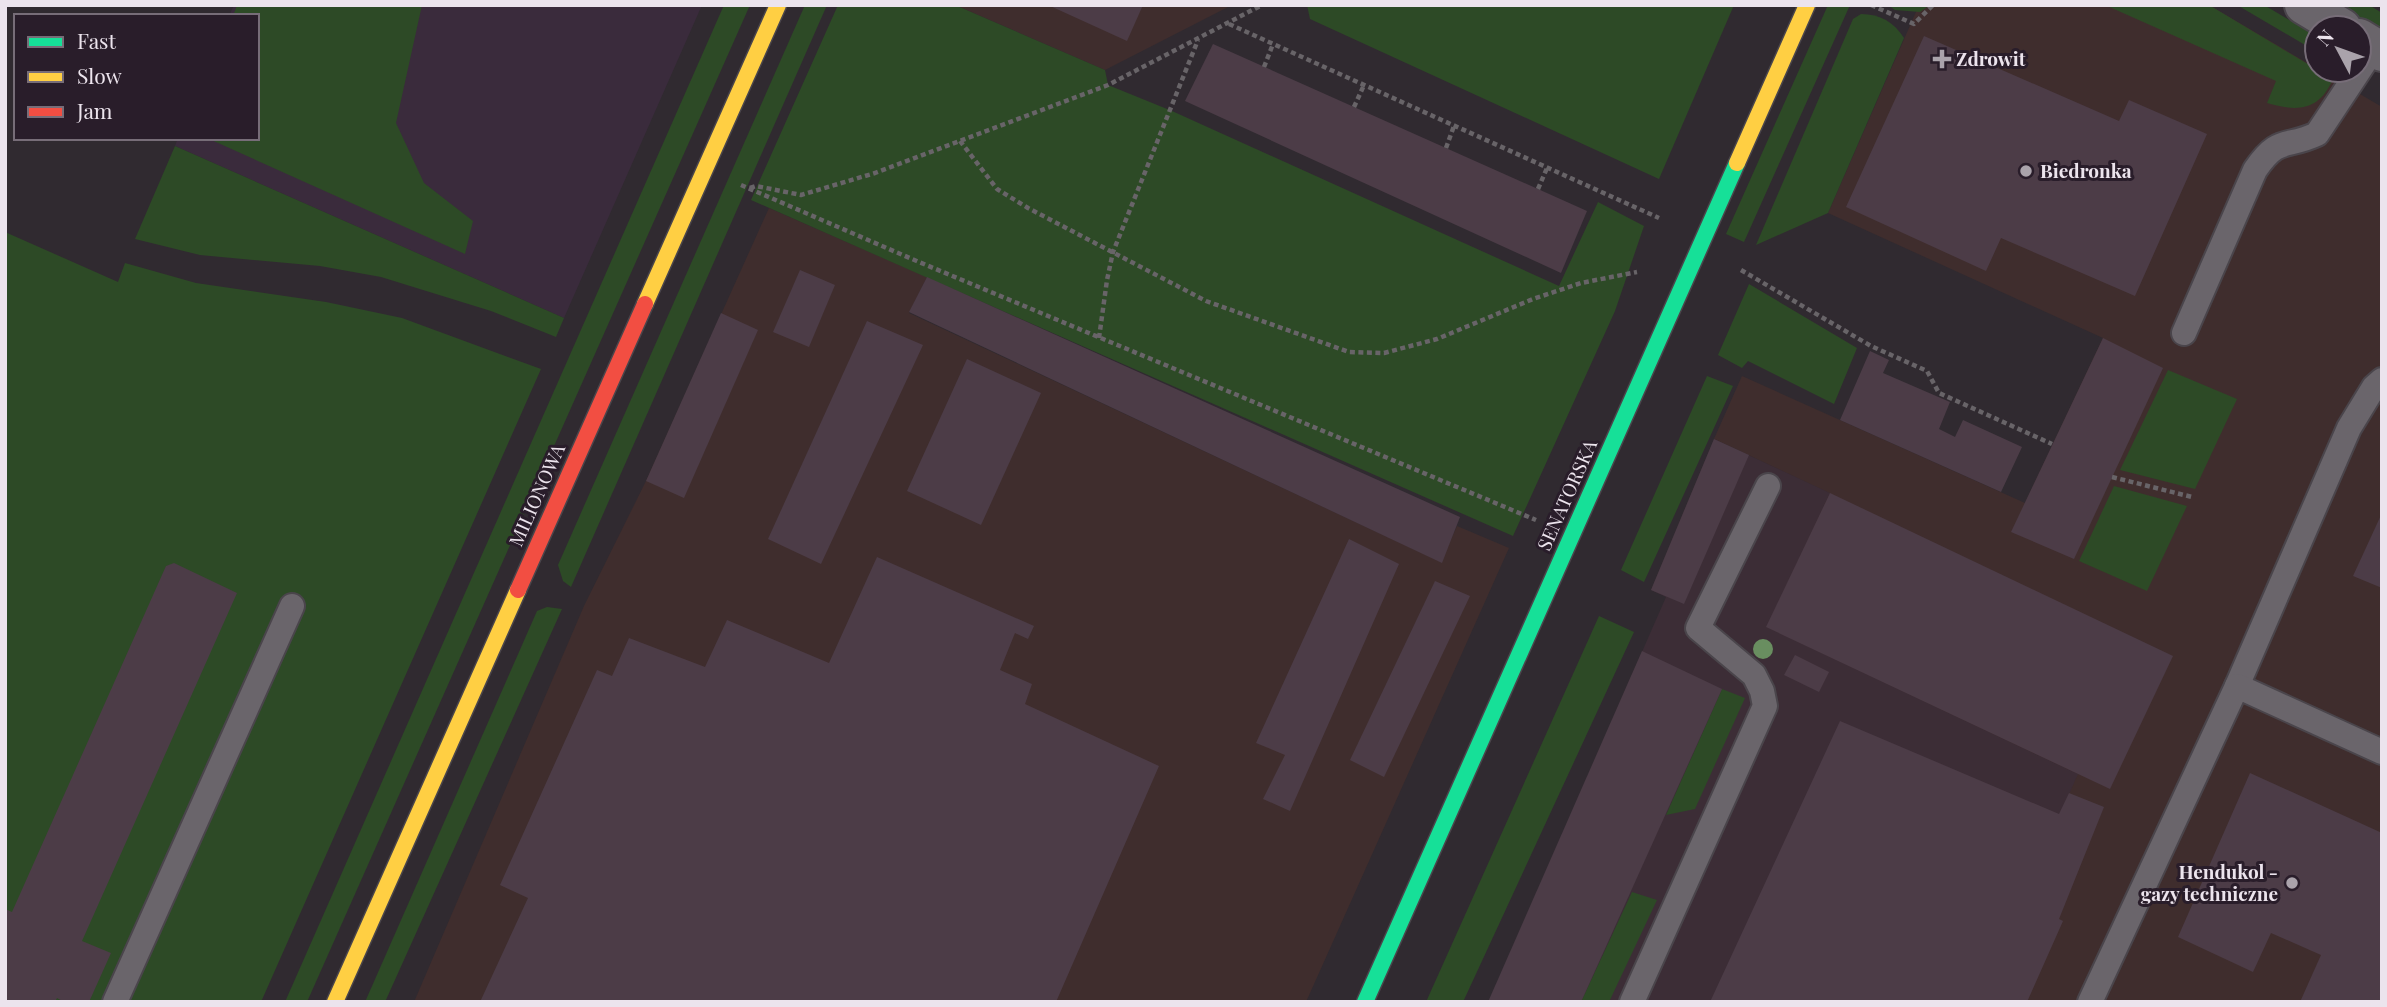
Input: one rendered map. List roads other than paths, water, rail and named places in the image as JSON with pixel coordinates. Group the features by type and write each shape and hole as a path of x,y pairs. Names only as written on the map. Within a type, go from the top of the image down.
{"street":[{"name":"MILIONOWA","path":"335,1002 778,5"},
{"name":"SENATORSKA","path":"1365,1002 1807,5"}],"lane":[{"path":"2183,333 2255,170 2265,155 2279,144 2317,134 2348,84"},
{"path":"2090,1002 2237,686 2349,428 2374,387 2382,380"},
{"path":"1632,1002 1765,706 1762,691 1754,675 1698,628 1768,485"},
{"path":"115,1002 292,606"},
{"path":"2237,686 2382,752"}],"place":[{"name":"Zdrowit","path":"1942,59"},
{"name":"Biedronka","path":"2026,171"},
{"name":"Hendukol - gazy techniczne","path":"2292,883"}]}
